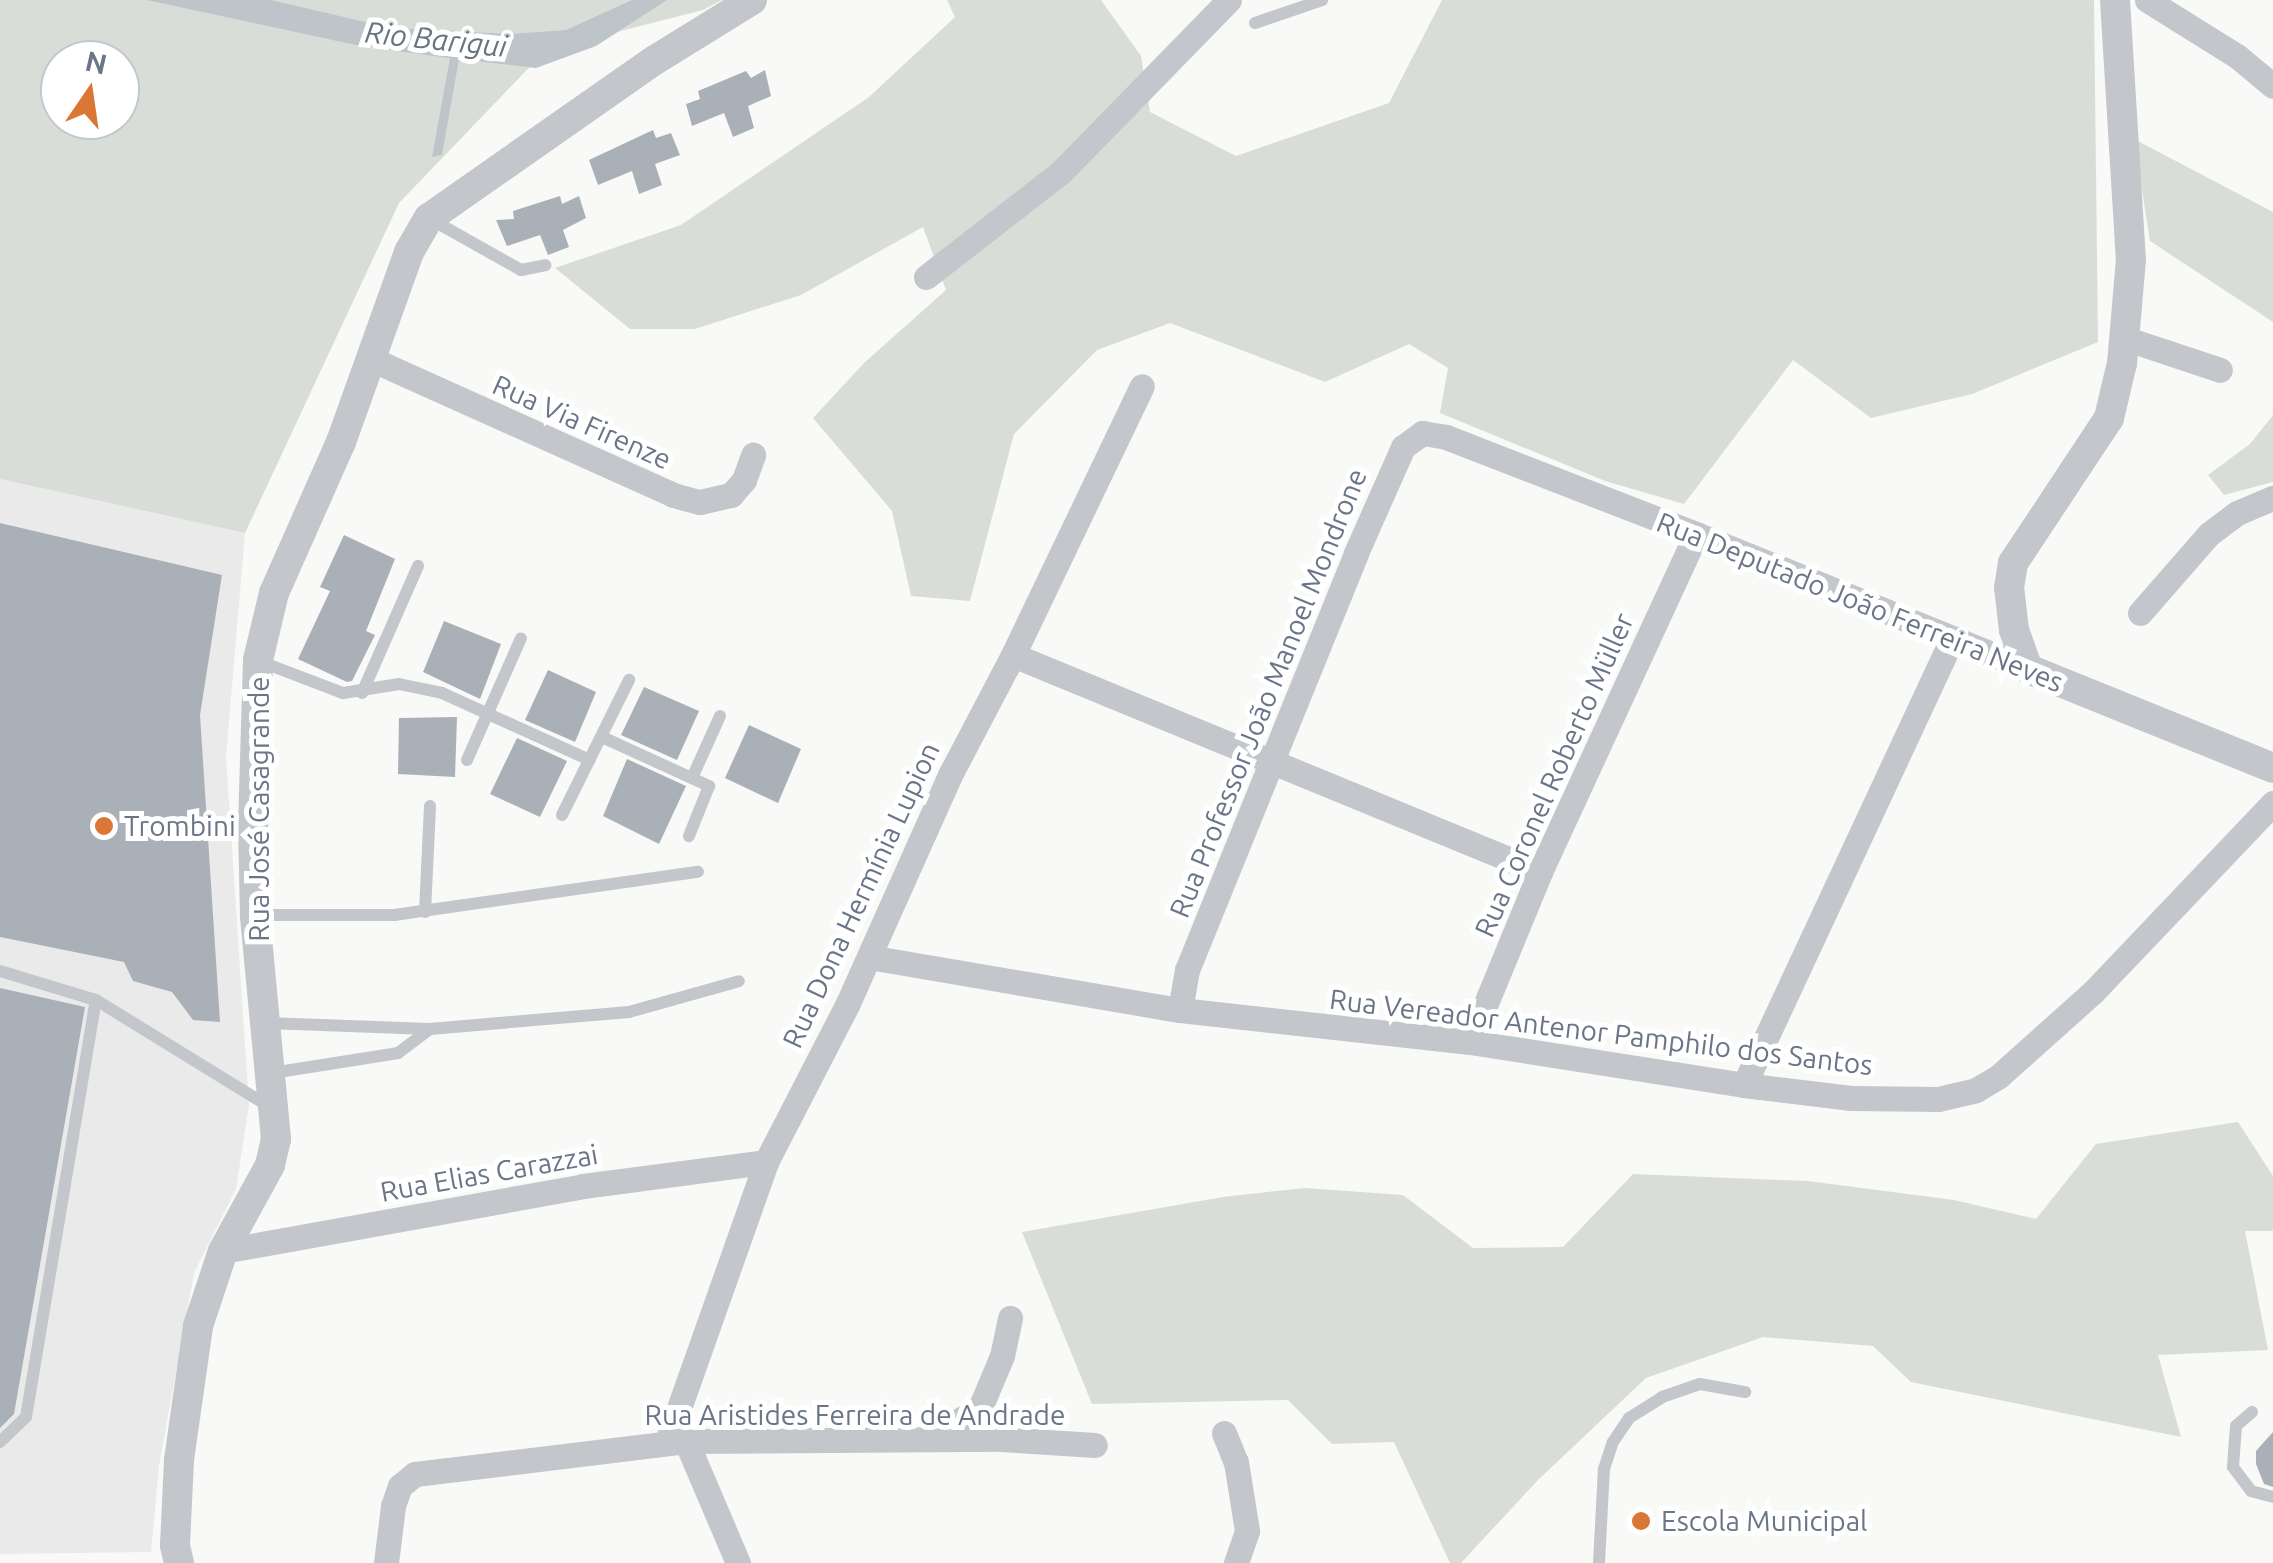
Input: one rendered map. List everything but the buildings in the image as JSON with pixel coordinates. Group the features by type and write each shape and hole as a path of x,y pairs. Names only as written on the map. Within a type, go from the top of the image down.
{"street":[{"name":"Rua José Casagrande","path":"179,1563 174,1545 178,1460 198,1326 223,1251 270,1166 276,1111 255,915 258,660 274,593 341,442 409,252 429,218 655,60 752,0"},
{"path":"926,276 1062,171 1229,0"},
{"path":"2028,670 2014,630 2009,587 2013,562 2109,418 2124,338 2130,259 2116,0"},
{"path":"2147,0 2238,56 2273,86"},
{"path":"2124,338 2220,370"},
{"name":"Rua Via Firenze","path":"371,359 673,495 700,502 731,495 744,480 753,455"},
{"name":"Rua Dona Hermínia Lupion","path":"677,1442 766,1162 869,957 950,775 1013,656 1142,386"},
{"name":"Rua Professor João Manoel Mondrone","path":"1180,1010 1187,970 1402,447 1422,433 1446,437"},
{"name":"Rua Deputado João Ferreira Neves","path":"1446,437 2273,768"},
{"path":"2140,613 2208,534 2237,514 2273,498"},
{"name":"Rua Coronel Roberto Müller","path":"1470,1042 1540,872 1696,534"},
{"path":"1744,1085 1951,642"},
{"path":"1013,656 1540,872"},
{"name":"Rua Vereador Antenor Pamphilo dos Santos","path":"869,957 1180,1010 1470,1042 1744,1085 1850,1098 1938,1099 1976,1090 1999,1076 2094,992 2273,804"},
{"name":"Rua Elias Carazzai","path":"223,1251 584,1186 766,1162"},
{"path":"927,1439 980,1408 1002,1356 1010,1318"},
{"path":"1224,1433 1236,1462 1246,1531 1236,1563"},
{"name":"Rua Aristides Ferreira de Andrade","path":"386,1563 393,1506 400,1486 414,1474 677,1442 927,1439 1095,1445"},
{"path":"677,1442 738,1563"}],"lane":[{"path":"1255,23 1322,0"},
{"path":"429,218 521,270 546,265"},
{"path":"362,693 418,566"},
{"path":"467,760 522,638"},
{"path":"258,660 342,692 362,693 399,684 442,694 590,760"},
{"path":"562,815 628,680"},
{"path":"692,778 720,716"},
{"path":"602,737 709,786 689,836"},
{"path":"425,912 430,806"},
{"path":"255,915 425,912 698,872"},
{"path":"0,971 96,1000 276,1111"},
{"path":"267,1024 430,1029 629,1012 739,981"},
{"path":"0,1442 26,1417 96,1000"},
{"path":"272,1073 398,1054 411,1048 430,1029"},
{"path":"1599,1563 1604,1469 1613,1442 1630,1418 1662,1397 1700,1384 1745,1392"},
{"path":"2252,1412 2236,1426 2233,1467 2250,1491 2273,1496"}],"shaded area":[{"path":"0,0 722,0 703,10 546,50 399,203 245,533 0,479"},
{"path":"947,0 1101,0 1141,56 1150,112 1236,156 1389,103 1442,0 2094,0 2098,342 1972,394 1871,418 1793,360 1684,504 1605,481 1440,413 1448,368 1409,344 1325,382 1170,323 1097,350 1014,434 970,601 911,596 892,511 813,418 864,363 946,290 923,227 801,295 695,329 630,329 555,268 681,225 869,97 955,17"},
{"path":"2134,139 2273,212 2273,322 2150,241"},
{"path":"2273,415 2273,482 2224,495 2208,475 2250,444"},
{"path":"0,479 245,533 226,757 249,1105 236,1189 194,1273 159,1466 151,1552 0,1554"},
{"path":"2238,1122 2273,1176 2273,1231 2245,1231 2268,1350 2158,1355 2181,1437 1911,1382 1873,1346 1763,1337 1646,1378 1538,1480 1461,1563 1450,1563 1394,1442 1332,1444 1288,1400 1092,1404 1022,1232 1223,1197 1305,1188 1403,1195 1473,1248 1563,1247 1633,1174 1808,1181 1954,1200 2036,1219 2096,1144"}],"water":[{"name":"Rio Barigui","path":"147,0 271,0 391,28 511,34 566,30 632,0 667,0 596,46 536,68 459,59 442,155 432,157 450,58 360,46"}],"place":[{"name":"Trombini","path":"104,826"},
{"name":"Escola Municipal","path":"1641,1521"}]}
